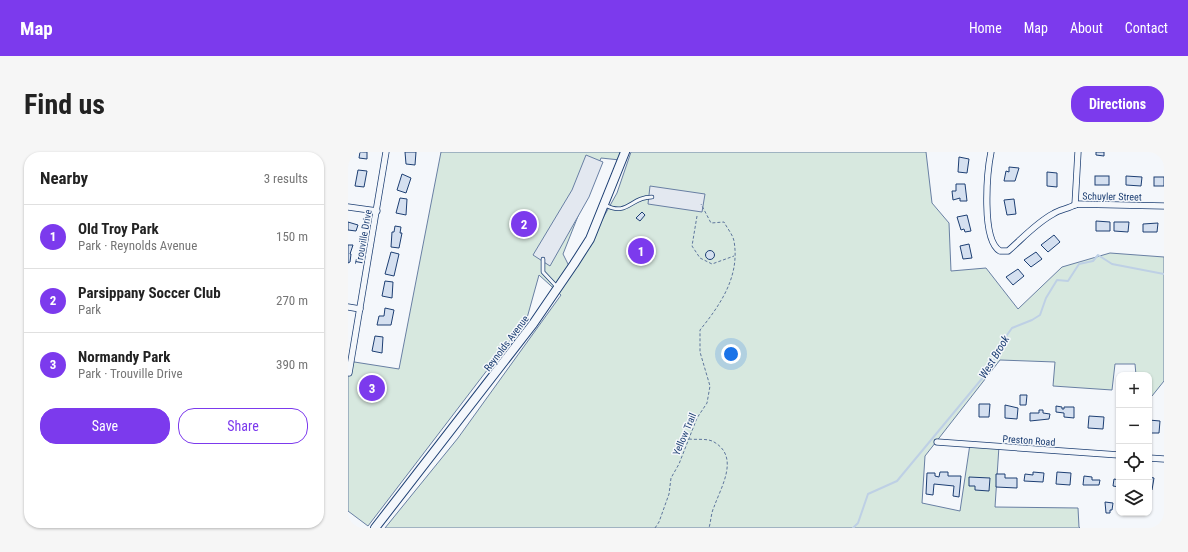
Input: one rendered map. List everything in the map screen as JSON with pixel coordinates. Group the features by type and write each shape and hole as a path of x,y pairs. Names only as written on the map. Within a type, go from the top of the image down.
{"street":[{"name":"Trouville Drive","path":"349,373 386,152"},
{"name":"Reynolds Avenue","path":"375,528 528,330 558,288 590,239 605,205 625,152"},
{"name":"Schuyler Street","path":"991,152 987,174 987,206 995,245 997,249 1005,252 1044,219 1054,213 1075,205 1164,206"},
{"path":"1075,205 1078,152"},
{"path":"348,207 377,211"},
{"path":"348,307 360,309"},
{"name":"Preston Road","path":"938,442 1116,455"},
{"path":"1152,458 1164,459"}],"lane":[{"path":"605,205 614,210 626,209 643,197 652,197"},
{"path":"543,260 543,272 558,288"}],"path":[{"name":"Yellow Trail","path":"655,528 669,494 671,478 679,464 697,418 707,403 710,386 700,352 700,330 718,307 730,285 734,256 734,240 724,222 711,223 701,204"},
{"path":"697,216 692,246 700,258 712,264 734,256"},
{"path":"688,439 713,441 721,448 727,459 726,478 714,507 709,528"}],"shaded area":[{"path":"441,152 622,152 620,160 601,158 563,254 571,270 570,277 617,193 631,152 926,152 932,203 949,223 951,271 986,268 1018,309 1062,267 1110,253 1164,257 1164,381 1152,396 1152,372 1136,372 1135,364 1115,364 1112,390 1053,386 1055,362 1000,360 925,456 922,503 960,511 970,444 999,446 995,507 1078,508 1080,528 385,528 458,438 561,295 539,275 527,318 368,526 348,511 348,361 399,369"},
{"path":"586,155 603,162 589,197 550,266 533,255 572,190"},
{"path":"650,186 705,194 702,212 648,204"}],"building":[{"path":"360,152 367,152 367,159 359,158"},
{"path":"405,152 416,152 415,165 406,164"},
{"path":"1096,152 1104,152 1104,156 1096,155"},
{"path":"959,157 969,159 967,173 958,172"},
{"path":"1009,167 1019,168 1015,181 1004,181 1006,171 1009,172"},
{"path":"358,170 367,171 364,187 355,186"},
{"path":"1047,172 1057,173 1057,187 1047,186"},
{"path":"402,174 411,178 406,193 397,190"},
{"path":"1095,176 1109,176 1109,185 1095,185"},
{"path":"1126,176 1142,177 1141,186 1126,185"},
{"path":"1154,177 1164,177 1164,186 1154,186"},
{"path":"956,184 965,184 967,201 960,201 960,198 953,200 952,191 956,191"},
{"path":"400,198 407,199 406,215 396,213"},
{"path":"1014,199 1016,214 1007,215 1004,200"},
{"path":"642,212 645,215 640,221 636,218"},
{"path":"967,215 971,231 965,232 964,229 961,230 957,217"},
{"path":"1096,221 1110,222 1110,231 1096,231"},
{"path":"348,222 358,225 356,231 348,230"},
{"path":"1114,222 1129,222 1128,232 1114,231"},
{"path":"1158,223 1157,232 1143,232 1143,224"},
{"path":"395,226 401,227 400,233 402,233 399,248 391,247 392,232 394,232"},
{"path":"1054,235 1060,242 1048,252 1041,245"},
{"path":"969,244 972,258 963,259 960,246"},
{"path":"348,245 353,245 350,254 350,262 348,263"},
{"path":"710,250 715,255 710,260 705,255"},
{"path":"391,252 399,254 394,276 385,274"},
{"path":"1036,252 1042,259 1031,267 1024,260"},
{"path":"1018,269 1024,276 1013,285 1006,277"},
{"path":"385,281 393,282 392,298 382,296"},
{"path":"385,308 394,310 391,325 377,325 379,316 384,316"},
{"path":"375,336 383,337 382,353 372,351"},
{"path":"1020,395 1027,395 1026,405 1020,405"},
{"path":"979,404 990,404 989,417 979,417"},
{"path":"1005,405 1018,408 1017,419 1005,418"},
{"path":"1056,406 1062,407 1062,409 1064,409 1064,407 1074,407 1074,418 1064,417 1064,413 1056,412"},
{"path":"1039,410 1043,410 1043,413 1050,414 1049,419 1030,421 1030,413 1039,413"},
{"path":"1089,416 1104,417 1103,429 1088,428"},
{"path":"1152,420 1160,421 1159,433 1152,433"},
{"path":"940,472 948,472 948,476 961,476 959,497 953,496 954,486 934,484 933,495 926,494 927,473 935,473 935,476 939,477"},
{"path":"1033,472 1044,473 1043,482 1024,481 1025,474 1033,475"},
{"path":"1057,472 1071,473 1070,485 1056,484"},
{"path":"996,474 1005,474 1005,478 1017,478 1017,488 996,487"},
{"path":"1084,476 1092,477 1092,480 1100,480 1099,485 1083,485"},
{"path":"969,477 990,478 989,491 975,490 975,486 969,486"},
{"path":"1152,478 1154,478 1152,490"},
{"path":"1114,479 1116,479 1116,486 1113,486"},
{"path":"1105,502 1113,503 1110,513 1106,513"}],"waterway":[{"name":"West Brook","path":"853,528 858,523 868,494 897,481 985,375 995,359 997,349 1012,328 1040,315 1046,298 1057,280 1068,281 1079,264 1093,261 1098,255 1112,264 1164,274"}],"place":[{"name":"Parsippany Soccer Club","path":"524,224"},
{"name":"Old Troy Park","path":"641,251"},
{"name":"Normandy Park","path":"372,388"}]}
